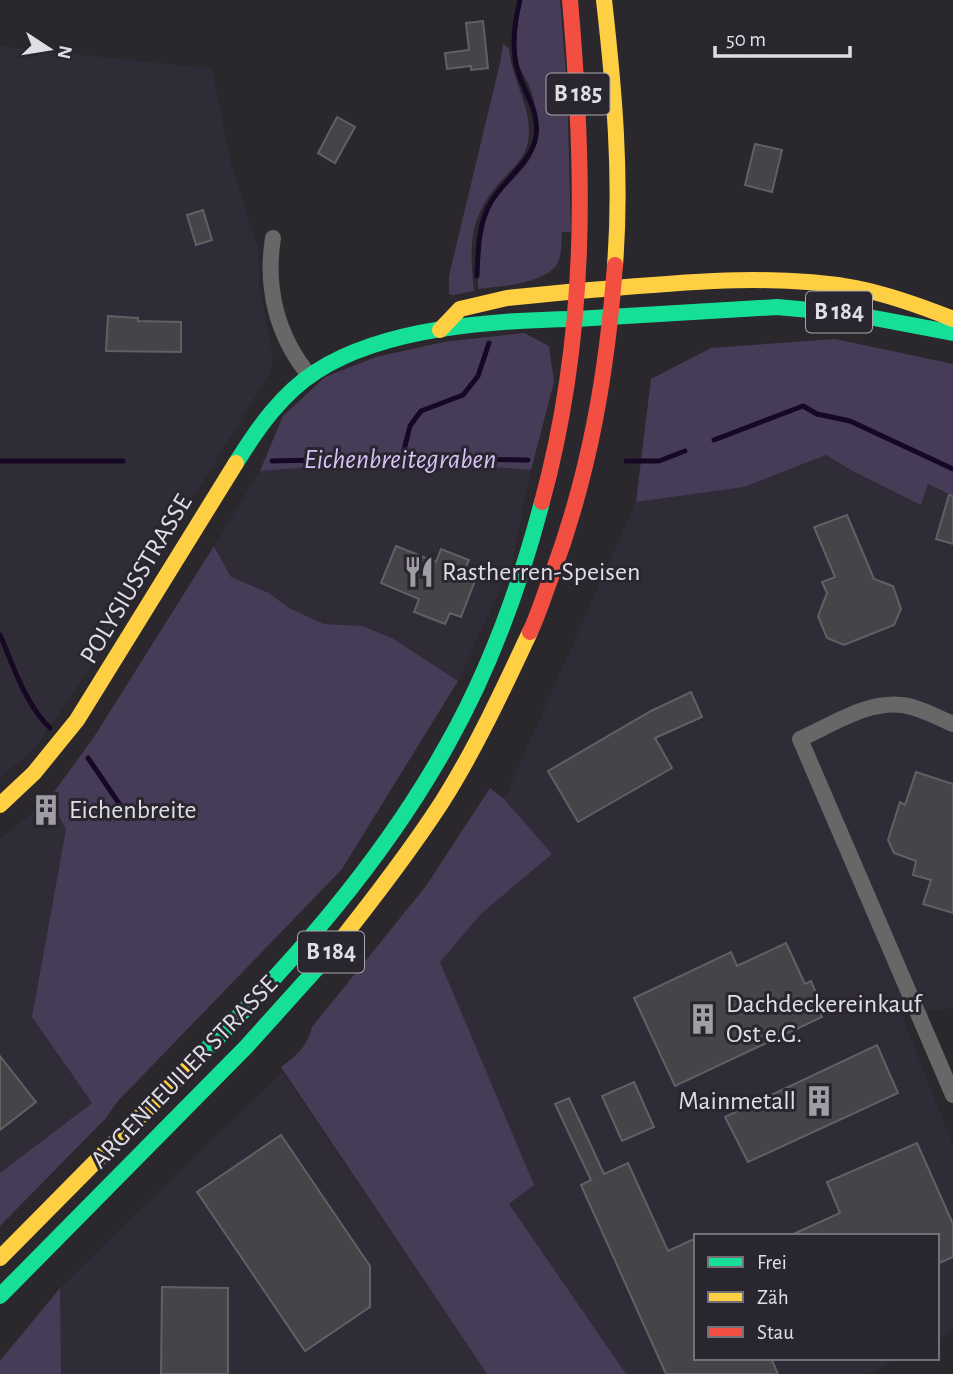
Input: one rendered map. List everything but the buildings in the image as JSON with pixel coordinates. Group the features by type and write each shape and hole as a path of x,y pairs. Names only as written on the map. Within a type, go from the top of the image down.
{"main road":[{"name":"ARGENTEUILER STRASSE","path":"0,1258 131,1127 291,959 382,844 429,776 464,714 516,595 555,453 570,368 581,236 581,135 570,0"},
{"name":"ARGENTEUILER STRASSE","path":"0,1296 287,1003 369,905 413,847 498,706 566,540 590,455 612,320 617,240 616,158 604,0"},
{"name":"B 184","path":"578,291 741,280 831,283 887,294 923,305 953,319"},
{"path":"440,330 460,309 507,298 578,291"},
{"name":"B 184","path":"576,319 612,320 722,309 783,307 852,313 953,332"},
{"name":"POLYSIUSSTRASSE","path":"0,805 34,773 77,720 248,443 268,414 309,375 351,351 378,341 440,330 528,320 576,319"}],"street":[{"path":"272,238 273,302 289,348 309,375"},
{"path":"953,724 904,705 881,705 800,739 953,1095"}],"shaded area":[{"path":"520,0 560,0 567,87 571,232 562,232 559,260 546,274 511,285 478,289 478,236 484,215 489,205 528,163 535,146 537,122 533,98 517,59 516,37"},
{"path":"503,44 509,48 525,106 528,142 521,158 490,194 477,219 472,246 474,291 453,295 449,294 449,276"},
{"path":"0,46 212,69 230,160 259,252 259,285 273,356 270,372 93,663 37,746 0,778"},
{"path":"524,333 549,346 554,382 531,470 401,460 260,471 283,416 325,377 376,357 444,342"},
{"path":"835,339 953,364 953,496 928,484 921,505 826,455 744,487 636,502 651,379 711,348"},
{"path":"826,455 921,505 928,484 953,496 953,1008 902,1015 953,1146 953,1332 939,1339 939,1234 694,1234 694,1360 896,1360 868,1374 626,1374 509,1204 440,962 482,913 551,855 504,799 636,502 744,487"},
{"path":"401,460 531,470 512,563 458,681 392,638 362,626 324,624 289,608 269,593 231,577 214,546 260,471"},
{"path":"214,546 231,577 269,593 289,608 324,624 362,626 392,638 458,681 342,869 0,1226 0,1173 92,1103 32,1017 66,829 49,799 94,737"},
{"path":"490,788 504,799 552,854 482,913 440,962 534,1185 509,1204 626,1374 487,1374 281,1067 301,1050 312,1027 426,886"},
{"path":"49,799 66,829 32,1017 92,1103 0,1173 0,839"},
{"path":"282,1072 487,1374 61,1374 60,1288"},
{"path":"60,1288 61,1374 0,1374 0,1361"}],"waterway":[{"path":"477,276 483,219 496,194 524,162 536,136 533,108 518,73 515,56 515,32 520,0"},
{"path":"402,458 410,426 421,411 463,395 478,376 489,343"},
{"name":"Eichenbreitegraben","path":"714,440 803,406 817,414 850,421 953,469"},
{"name":"Eichenbreitegraben","path":"626,461 659,461 685,451"},
{"name":"Eichenbreitegraben","path":"272,461 402,458 528,460"},
{"name":"Eichenbreitegraben","path":"0,461 123,461"},
{"path":"0,635 27,696 50,728"},
{"path":"88,758 129,818"}],"traffic: fast":[{"path":"576,319 777,307 853,314 953,333"},
{"path":"236,463 262,425 293,390 317,371 344,356 375,344 442,329 511,321 576,319"},
{"path":"199,1057 268,985 334,909 365,870 422,788 463,716 490,657 514,596 542,502"},
{"path":"0,1296 246,1047 328,956"}],"traffic: slow":[{"path":"604,0 616,132 618,198 615,265"},
{"path":"578,291 717,281 822,283 881,294 953,319"},
{"path":"440,330 460,309 507,298 578,291"},
{"path":"0,805 34,773 77,720 236,463"},
{"path":"328,956 387,880 442,802 478,740 530,632"},
{"path":"0,1258 199,1057"}],"traffic: jam":[{"path":"542,502 568,377 579,252 578,127 570,0"},
{"path":"530,632 566,534 587,459 602,383 615,265"}],"place":[{"name":"Rastherren-Speisen","path":"419,572"},
{"name":"Eichenbreite","path":"46,810"},
{"name":"Dachdeckereinkauf Ost e.G.","path":"703,1019"},
{"name":"Mainmetall","path":"819,1101"}]}
